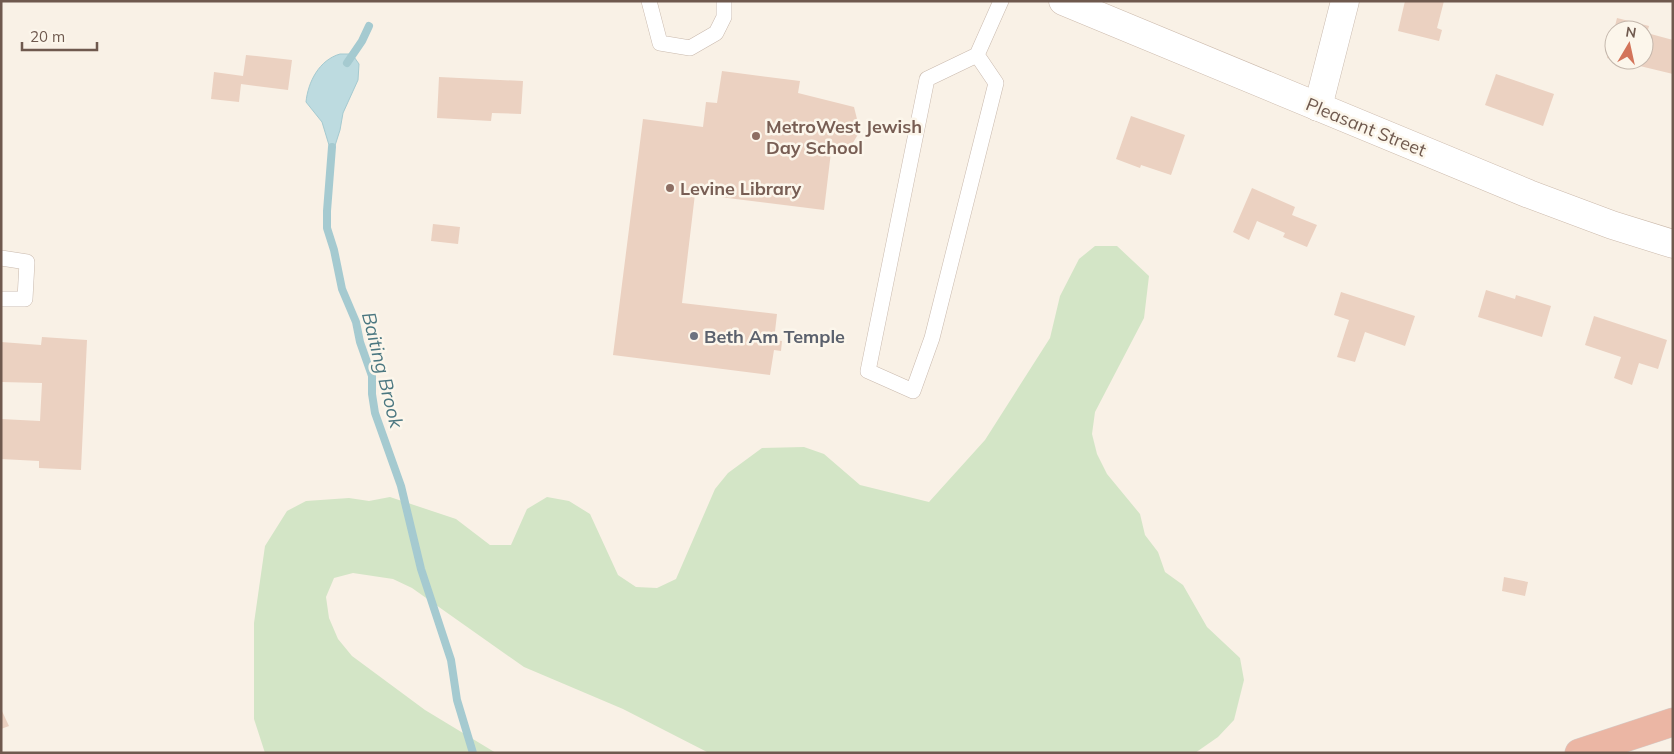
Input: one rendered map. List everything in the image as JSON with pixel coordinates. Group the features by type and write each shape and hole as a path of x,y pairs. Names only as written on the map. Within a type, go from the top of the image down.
{"highway":[{"path":"1579,753 1673,722"}],"main road":[{"name":"Pleasant Street","path":"1063,1 1571,210 1673,244"},
{"path":"1318,107 1345,1"}],"lane":[{"path":"649,1 660,44 690,48 716,33 724,17 724,1"},
{"path":"977,55 996,83 932,338 913,391 868,371 926,79 977,55 1001,1"},
{"path":"1,258 27,262 25,299 1,299"}],"green space":[{"path":"1095,246 1117,246 1149,276 1144,318 1095,412 1092,434 1097,454 1107,474 1140,514 1145,535 1158,552 1165,572 1183,585 1207,627 1240,658 1244,680 1234,720 1218,737 1195,753 709,753 623,709 524,667 412,588 393,579 353,573 334,578 326,597 329,618 338,639 352,656 425,710 496,753 265,753 254,719 254,623 265,546 287,511 306,501 349,498 369,501 390,497 456,519 490,545 511,545 527,509 547,497 569,501 590,514 618,575 636,587 657,588 676,579 715,489 728,473 762,448 804,447 824,454 860,485 929,502 985,440 1050,338 1060,296 1079,259"}],"water":[{"path":"340,54 352,54 359,64 358,80 343,113 332,155 322,122 306,102 309,87 316,73 326,61"}],"building":[{"path":"1405,1 1444,1 1437,28 1442,30 1439,41 1398,31"},
{"path":"1654,35 1673,40 1673,74 1654,69"},
{"path":"246,55 292,60 288,90 241,84 239,102 211,99 214,72 243,76"},
{"path":"722,71 800,81 798,93 854,107 860,131 848,151 831,152 824,210 695,194 682,303 777,314 774,340 782,341 781,351 774,350 770,375 613,355 643,119 703,127 706,102 717,103"},
{"path":"1496,74 1554,94 1543,126 1485,105"},
{"path":"439,77 523,81 521,114 492,113 491,121 437,118"},
{"path":"1131,116 1185,135 1171,175 1141,165 1140,168 1116,159"},
{"path":"1252,188 1295,207 1292,215 1317,225 1307,247 1283,237 1285,233 1257,221 1249,240 1233,232"},
{"path":"433,224 460,227 458,244 431,241"},
{"path":"1486,290 1515,299 1516,295 1551,306 1542,337 1478,317"},
{"path":"1341,292 1415,316 1405,346 1365,332 1355,362 1337,357 1349,320 1334,315"},
{"path":"1594,316 1667,340 1658,369 1639,363 1632,385 1614,378 1621,357 1585,345"},
{"path":"42,337 87,340 81,470 39,468 39,461 1,459 1,419 40,421 42,383 1,382 1,342 41,345"},
{"path":"1504,577 1528,582 1525,596 1502,591"},
{"path":"1,709 9,726 1,729"}],"waterway":[{"name":"Baiting Brook","path":"347,63 362,41 369,26"},
{"name":"Baiting Brook","path":"332,147 327,228 334,250 342,289 356,322 360,342 372,376 375,413 401,486 421,569 451,660 457,700 473,753"}],"place":[{"name":"MetroWest Jewish Day School","path":"756,136"},
{"name":"Levine Library","path":"670,188"},
{"name":"Beth Am Temple","path":"694,336"}]}
